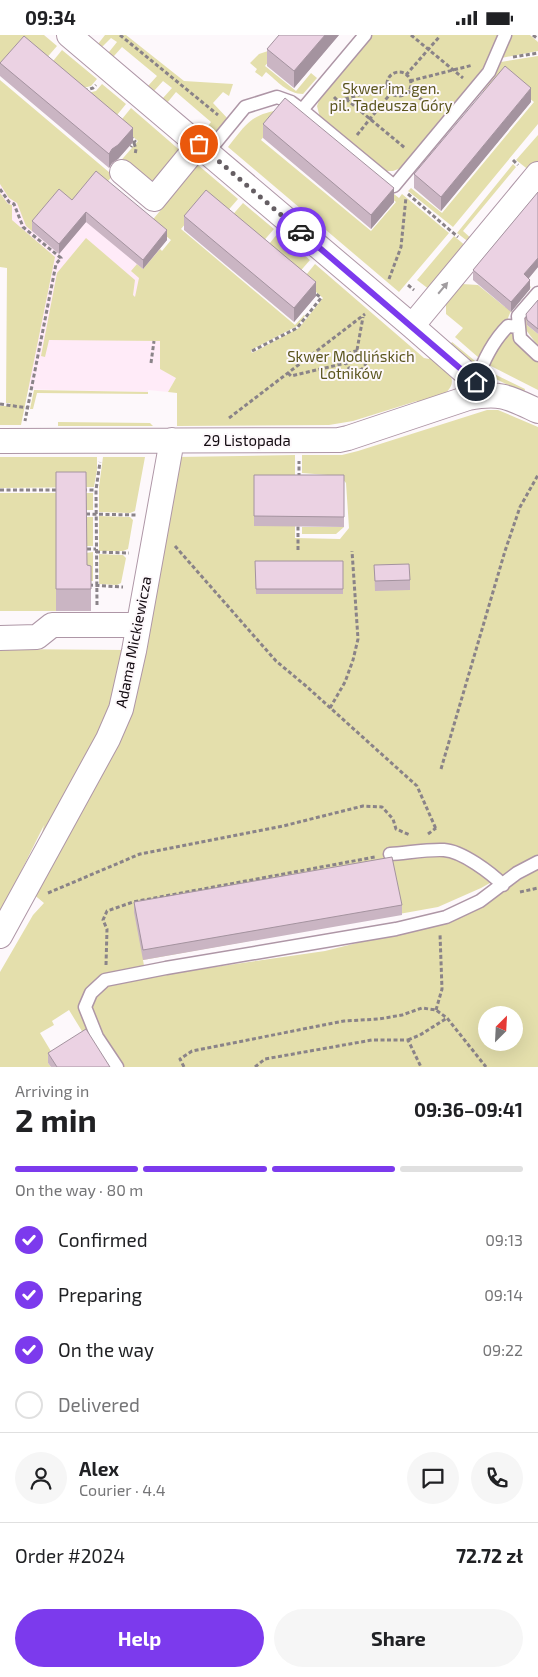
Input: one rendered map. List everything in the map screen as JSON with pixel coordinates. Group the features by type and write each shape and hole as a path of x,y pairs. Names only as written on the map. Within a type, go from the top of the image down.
{"street":[{"path":"69,35 204,148 482,388 514,399 538,411"},
{"path":"122,172 154,199 204,148"},
{"path":"412,326 538,174"},
{"name":"29 Listopada","path":"0,441 339,440 468,398 482,388"},
{"name":"Adama Mickiewicza","path":"0,936 108,739 121,709 138,625 147,520 172,440"},
{"path":"0,638 37,637 52,625 138,625"}],"lane":[{"path":"302,110 365,35"},
{"path":"204,148 230,125 245,107 277,97 292,101 394,186 489,72 506,35"},
{"path":"538,293 518,316 520,338 538,355"},
{"path":"482,388 486,357 500,333 508,326 519,327"},
{"path":"390,854 446,850 483,867 503,885"},
{"path":"116,1067 97,1037 85,1007 91,993 105,980 396,929 439,919 480,901 517,873 538,862"}],"path":[{"path":"120,35 230,125"},
{"path":"412,35 475,88"},
{"path":"533,35 538,39"},
{"path":"406,75 440,36"},
{"path":"510,58 538,53"},
{"path":"410,81 452,69 479,64"},
{"path":"400,72 406,75 410,81 408,91 398,96 391,93 387,87 388,80 392,74 400,72"},
{"path":"80,94 82,91 93,88 97,84"},
{"path":"321,87 338,101 387,87"},
{"path":"408,91 433,106 449,120"},
{"path":"347,147 391,93"},
{"path":"346,99 417,159"},
{"path":"128,135 135,141 133,145"},
{"path":"396,184 474,250"},
{"path":"0,189 8,201 14,204 23,227 61,258 56,264 24,428"},
{"path":"387,283 401,247 406,197"},
{"path":"252,351 297,328 322,298 310,288"},
{"path":"226,420 367,312"},
{"path":"357,351 363,316"},
{"path":"152,363 154,341"},
{"path":"357,351 363,353 366,359 365,365 361,370 355,371 349,369 346,363 347,356 351,352 357,351"},
{"path":"288,373 291,376 346,363"},
{"path":"0,404 28,408"},
{"path":"97,625 96,490 100,470 100,453"},
{"path":"299,453 299,479"},
{"path":"441,769 505,551 520,507 538,475"},
{"path":"0,490 67,490"},
{"path":"77,490 96,490"},
{"path":"86,513 147,520 276,661 417,786 446,850"},
{"path":"298,527 298,551"},
{"path":"87,549 129,553"},
{"path":"330,708 345,682 354,660 358,639 352,551"},
{"path":"87,585 123,587"},
{"path":"17,905 140,854 283,826 363,806 382,807 393,819 396,829 411,835 419,835"},
{"path":"426,836 436,828"},
{"path":"105,980 107,929 104,920 107,911 134,902 390,854"},
{"path":"436,1010 442,989 439,919"},
{"path":"184,1067 180,1059 192,1051 344,1021 379,1019 402,1015 422,1008 436,1010 447,1018 486,1067"},
{"path":"256,1067 265,1059 372,1040 408,1040 420,1035 447,1018"},
{"path":"408,1040 421,1067"}],"shaded area":[{"path":"0,135 167,240 160,249 221,299 168,392 148,390 148,392 10,389 12,205 0,204"}],"green space":[{"path":"0,35 44,35 57,46 44,61 24,45 0,73"},
{"path":"105,35 126,35 184,81 233,84 229,96 223,92 213,103 229,120 214,135 201,135 211,122 176,92 167,103 163,101 163,98 172,88 163,81 154,91 151,91 148,86 157,76 122,47 114,56 110,56 109,52 117,42 111,38 100,47 98,44"},
{"path":"291,35 265,66 296,91 311,73 317,78 303,94 292,92 266,72 262,77 255,72 257,69 250,63 259,54 271,50"},
{"name":"Skwer im. gen. pil. Tadeusza Góry","path":"372,35 500,35 487,65 401,168 393,171 384,171 320,118 317,106 320,98"},
{"path":"510,35 530,35 538,42 538,51 501,58"},
{"path":"62,50 97,79 91,86 80,89 49,66"},
{"path":"538,56 538,124 453,227 408,191 411,188 442,213 534,102 503,77 488,95 483,91 495,76 501,62"},
{"path":"0,80 110,173 138,141 118,124 131,108 183,153 156,180 149,180 125,161 103,187 32,231 26,226 17,203 9,198 0,184"},
{"path":"102,84 126,104 113,120 83,94 96,91"},
{"path":"285,109 261,140 371,231 396,202 377,187 380,183 399,198 402,194 449,233 399,292 228,147 246,125 257,117"},
{"path":"538,135 538,162 530,171 516,160"},
{"path":"513,164 516,167 463,231 473,240 470,243 457,233"},
{"name":"Skwer Modlińskich Lotników","path":"198,165 238,199 224,215 205,200 181,229 295,325 305,316 297,326 251,350 252,353 299,328 323,298 302,280 315,264 424,358 429,359 430,354 443,366 450,374 452,381 451,387 447,392 416,406 417,401 353,421 329,425 177,426 177,393 168,392 176,378 160,369 160,341 49,340 45,357 41,356 57,273 86,238 135,280 133,295 135,297 139,278 131,271 137,264 143,269 160,249 162,251 171,240 150,223"},
{"path":"0,193 8,204 12,205 12,220 55,257 21,425 0,425 0,406 10,406 10,403 6,403 7,268 0,267"},
{"path":"243,203 274,229 260,245 229,219"},
{"path":"278,233 310,260 297,275 265,249"},
{"path":"454,236 467,247 430,290 417,280"},
{"path":"525,282 531,287 510,313 506,323 499,327 479,358 455,337 463,328 446,314 446,304 462,284 478,285 505,307"},
{"path":"536,301 538,312 527,325 538,334 538,346 524,323 526,315"},
{"path":"511,332 538,360 538,390 487,364"},
{"path":"452,342 486,370 525,389 524,393 486,374 450,345"},
{"path":"34,390 148,392 148,394 37,393 33,409 30,409"},
{"path":"487,410 498,410 538,427 538,856 481,888 438,907 143,960 146,977 325,951 449,920 489,899 538,869 538,1067 104,1067 69,1010 52,1021 54,1025 40,1033 55,1058 48,1063 51,1067 0,1067 0,972 33,915 44,903 32,893 128,720 178,457 295,455 295,479 254,526 295,526 295,538 340,539 349,528 346,483 340,476 302,473 302,455 342,455"},
{"path":"58,422 150,423 153,426 58,426"},
{"path":"0,457 97,457 94,487 0,488"},
{"path":"103,457 145,457 135,511 130,513 99,512 99,487"},
{"path":"0,493 93,493 93,510 86,510 56,495 56,611 0,611"},
{"path":"99,516 130,517 133,520 128,549 123,551 99,551"},
{"path":"86,517 93,517 93,546 86,546"},
{"path":"302,527 344,527 336,534 302,534"},
{"path":"93,552 93,581 87,581 86,553"},
{"path":"99,554 123,555 126,558 121,583 117,585 99,584"},
{"path":"0,649 129,650 114,718 40,841 44,825 0,914"}],"building":[{"path":"279,35 325,35 294,71 267,49"},
{"path":"24,36 133,128 109,154 0,63"},
{"path":"505,66 531,88 441,197 414,174"},
{"path":"285,98 394,188 371,215 263,124"},
{"path":"96,171 167,230 143,260 86,212 59,244 32,221 59,189 72,200"},
{"path":"206,190 316,282 294,308 184,216"},
{"path":"538,192 538,258 524,274 530,280 511,302 473,270"},
{"path":"538,300 538,329 527,320 526,314"},
{"path":"56,472 86,472 87,565 91,566 91,589 56,589"},
{"path":"254,475 344,475 344,517 254,516"},
{"path":"255,561 343,561 343,589 256,589"},
{"path":"409,564 410,580 375,581 374,565"},
{"path":"392,857 402,905 143,950 134,902"},
{"path":"86,1029 110,1067 57,1067 48,1053"}],"way so far":[{"path":"199,144 301,232"}],"route":[{"path":"301,232 476,382"}]}
